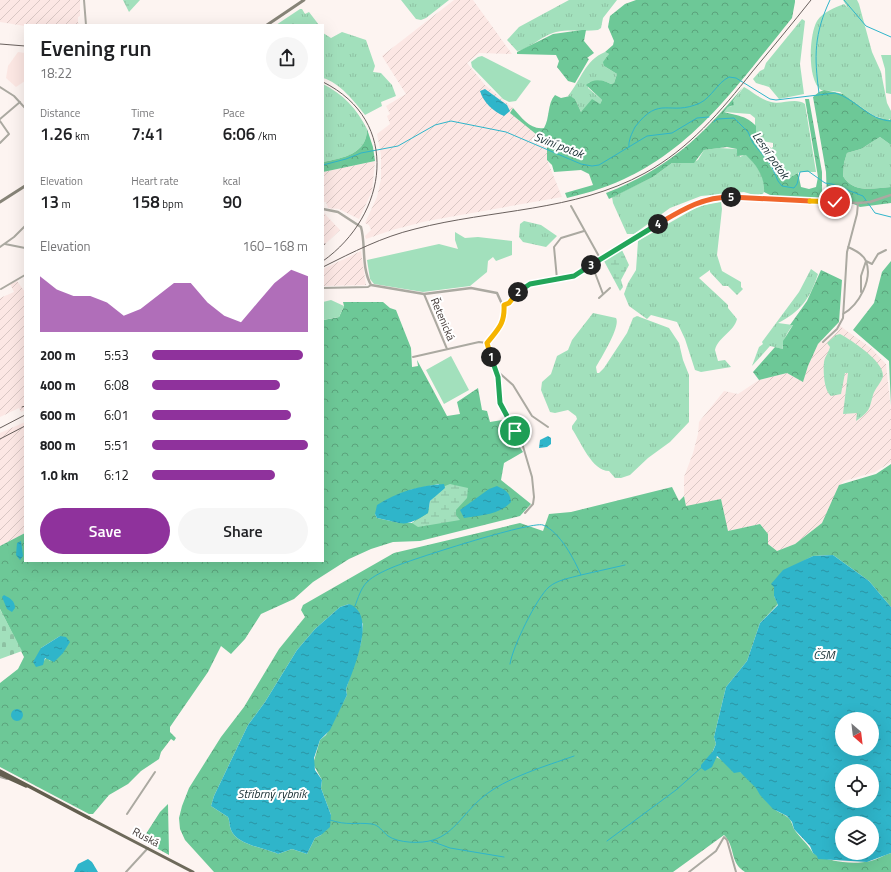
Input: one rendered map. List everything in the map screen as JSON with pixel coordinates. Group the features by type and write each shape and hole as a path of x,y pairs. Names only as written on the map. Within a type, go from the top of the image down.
{"highway":[{"path":"0,771 89,818"},
{"path":"0,776 15,781 89,818"}],"main road":[{"path":"268,24 304,0"},
{"path":"0,202 24,187"},
{"name":"Ruská","path":"89,818 193,872"}],"street":[{"path":"84,0 86,24"},
{"path":"0,87 8,91 24,107"},
{"path":"0,143 9,134 0,120 20,102"},
{"path":"487,343 502,323 504,317 504,305 509,303 520,290 527,285 574,276 688,206 712,198 866,203 891,195"},
{"path":"823,342 837,330 844,314 848,247 857,214 858,203"},
{"path":"571,206 601,260"},
{"path":"324,209 338,212 355,222 360,227 368,280 371,285 368,287 324,288"},
{"path":"0,247 24,227"},
{"path":"557,279 554,247 561,238 584,231"},
{"path":"5,244 24,248"},
{"path":"844,314 849,310 861,293 867,277 866,262 863,257 848,247"},
{"path":"866,262 872,264 878,254 886,250"},
{"path":"861,293 861,276 866,262"},
{"path":"592,265 603,294"},
{"path":"1,289 24,277"},
{"name":"Řetenická","path":"371,285 424,294 471,288 496,293 504,305"},
{"path":"599,298 610,288"},
{"name":"Řetenická","path":"424,294 447,349"},
{"path":"413,357 479,342 487,343"},
{"path":"487,343 495,369 500,403 522,443 532,477 534,497 533,504 525,513"},
{"path":"495,369 513,385 532,416 548,427"},
{"path":"127,814 155,772"},
{"path":"689,872 716,851 724,837 727,840 736,872"},
{"path":"126,872 148,848"}],"shaded area":[{"path":"0,0 80,0 80,16 78,17 78,23 80,24 24,24 24,26 0,22"},
{"path":"454,0 473,0 512,54 479,53 467,63 485,85 513,108 510,113 548,143 547,160 562,197 427,221 392,230 366,239 365,236 371,230 369,225 365,223 377,197 381,179 381,155 377,134 390,124 387,116 390,114 386,106 406,94 382,56"},
{"path":"18,52 24,53 24,82 16,87 6,78 8,66"},
{"path":"375,161 372,191 359,219 339,209 328,208 326,202 324,202 324,172"},
{"path":"324,213 340,230 324,245"},
{"path":"361,251 366,285 324,286 324,269"},
{"path":"17,281 24,291 24,410 21,412 19,408 0,417 0,298 14,292 10,284"},
{"path":"840,326 871,348 886,364 891,411 891,462 875,472 844,481 840,485 822,523 795,544 777,551 768,544 768,534 760,524 728,531 686,506 684,496 684,477 693,453 698,434 699,422 724,391 738,394 759,380 787,373 803,382 808,366 818,344 821,341 825,343 837,332"},
{"path":"24,422 24,534 0,546 0,433"}],"green space":[{"path":"123,0 140,0 129,12"},
{"path":"401,0 449,0 426,18 421,20 416,19"},
{"path":"569,0 617,0 603,18 601,28 598,30 556,32 517,51 507,40 519,27"},
{"path":"636,0 795,0 795,2 792,18 721,105 696,130 669,152 640,171 606,187 567,198 565,193 593,185 589,174 581,170 554,172 552,165 547,160 547,143 510,113 513,108 530,125 544,128 552,99 555,95 561,98 570,96 575,99 581,112 592,99 600,104 602,100 586,85 592,81 605,81 611,84 614,83 617,74 604,66 603,62 609,54 605,52 613,45 614,41 608,27 610,16 625,4"},
{"path":"843,0 857,0 859,4 872,52 881,72 887,103 891,111 891,118 888,120 874,116 840,92 821,90 816,85 813,77 811,67 811,46 814,28 822,15 844,4 848,8"},
{"path":"302,9 305,14 309,12 318,24 278,24"},
{"path":"802,19 805,21 800,64 804,94 779,99 769,87 756,83 753,79 760,71 764,69 766,63"},
{"path":"586,30 584,41 594,53 587,58 589,59 575,83 568,81 557,67 559,61 556,55 517,54 517,52 553,34"},
{"path":"342,32 366,40 375,66 373,72 381,73 392,85 396,96 381,102 382,106 365,115 341,88 324,78 324,34 331,38"},
{"path":"605,52 609,54 604,66 617,74 614,83 611,84 594,81 588,83 588,88 602,100 600,104 581,112 575,99 568,96 588,65"},
{"path":"881,55 891,55 891,94 886,93 885,69"},
{"path":"482,56 531,81 516,101 509,102 503,99 472,67 471,62"},
{"path":"324,85 337,92 349,103 359,115 367,129 363,144 352,153 338,159 324,162"},
{"path":"743,87 733,101 734,105 728,107 724,112 745,118 756,126 756,134 771,148 768,162 775,174 779,172 783,180 785,180 798,173 801,187 809,189 816,187 818,177 805,99 809,99 822,172 822,199 774,197 764,192 762,177 754,163 746,155 737,156 737,149 727,147 704,150 694,163 672,163 653,177 609,199 606,193 628,184 648,173 682,150 713,121"},
{"path":"744,87 767,101 779,103 797,101 805,104 816,172 800,172 785,180 776,174 768,162 770,149 773,147 773,143 762,141 755,134 755,118 750,114 724,112 728,107 732,106 733,101"},
{"path":"824,90 843,94 875,117 890,120 891,117 891,145 880,137 861,149 847,153 844,163 843,176 847,182 858,188 871,189 891,187 891,203 860,207 837,196 833,196 832,200 827,200 826,172 813,97"},
{"path":"367,129 373,147 375,161 324,172 324,162 338,159 352,153 363,144"},
{"path":"880,137 891,145 891,187 865,189 858,188 847,182 843,176 844,163 847,153 861,149"},
{"path":"719,148 737,149 740,157 746,154 763,178 765,189 763,194 754,195 744,192 701,196 670,208 634,234 627,234 613,203 612,197 653,177 672,163 691,163 698,160 704,150"},
{"path":"721,202 722,209 717,255 722,271 741,282 741,287 743,289 737,295 728,286 723,286 710,272 710,270 699,278 728,305 728,308 737,319 733,328 719,342 715,350 718,361 725,360 731,367 701,372 695,370 685,339 677,322 651,315 647,319 629,306 624,294 628,283 636,270 638,241 699,206"},
{"path":"524,221 541,225 557,236 546,247 523,242 519,237 520,224"},
{"path":"455,232 465,238 478,237 512,241 512,255 496,261 493,257 488,261 487,272 470,286 423,292 374,284 370,279 367,260 439,244 458,249 455,240"},
{"path":"622,250 629,265 621,280 623,287 620,291 604,261"},
{"path":"891,261 891,406 889,361 853,330 874,303 882,272"},
{"path":"811,269 818,274 808,298 786,319 778,323 793,325 784,339 783,349 770,346 752,366 759,347 763,344 762,342 799,292"},
{"path":"821,270 842,280 839,322 818,344 808,366 803,382 787,373 759,380 753,372 775,347 783,349 783,341 793,325 790,325 807,301"},
{"path":"331,300 344,306 339,317 324,320 324,302"},
{"path":"343,302 383,302 390,308 396,310 411,348 412,367 418,366 417,360 447,416 460,414 457,402 478,388 482,410 487,411 490,422 502,420 523,452 504,463 501,480 531,504 520,516 420,541 393,542 371,549 349,559 313,582 294,599 261,614 245,639 231,654 221,646 208,672 170,727 170,732 176,738 174,741 171,739 161,752 159,759 141,771 128,784 109,795 93,814 89,814 0,767 0,683 18,669 24,657 0,609 0,546 24,534 24,562 324,562 324,320 339,317 344,306","holes":["439,484 430,507 412,523 400,523 377,518 375,514 410,490","60,636 50,661 47,657 43,662 41,648"]},
{"path":"593,313 616,318 617,322 610,342 596,367 597,373 604,368 627,333 633,318 637,316 669,328 679,343 683,360 689,375 689,422 670,442 648,458 630,475 621,478 615,478 609,471 603,470 592,461 572,429 572,426 577,419 576,416 568,410 555,413 550,412 541,390 542,382 551,374 557,356 568,350 572,340"},
{"path":"840,334 859,346 873,358 882,370 883,376 874,392 868,410 856,421 857,413 843,414 848,373 845,373 841,394 831,396 827,390 824,380 824,362 830,347 827,343 836,335"},
{"path":"451,356 469,390 444,404 426,370"},
{"path":"891,464 891,607 869,581 833,555 813,556 792,567 774,587 774,596 778,604 760,623 747,661 726,687 714,737 716,744 711,755 735,768 746,777 776,811 789,819 794,829 813,853 833,861 856,863 879,860 879,858 891,853 891,872 745,872 740,868 734,859 730,844 724,835 673,872 214,872 185,840 180,829 179,818 189,788 221,737 244,707 279,649 305,617 301,610 303,605 394,553 520,523 543,531 549,514 571,512 672,487 679,501 684,496 686,506 721,499 728,531 760,524 768,534 768,544 777,551 795,544 822,523 839,485 876,474","holes":["349,604 363,624 361,643 346,689 347,695 326,735 320,740 313,764 322,780 321,788 331,815 321,835 315,838 307,854 292,849 278,854 245,843 234,835 230,828 228,817 211,806 214,796 248,725 265,702 297,650 315,629 340,607"]},
{"path":"450,484 468,488 467,498 456,510 456,515 460,520 418,527 412,523 428,513 430,501 445,486"},
{"path":"0,609 22,651 0,659"},
{"path":"168,804 169,855 142,840 160,812"}],"water":[{"path":"485,89 507,105 510,111 504,116 496,112 486,103 481,95 480,91"},
{"path":"548,436 551,438 551,444 547,447 539,448 540,440"},
{"path":"444,484 445,488 430,501 428,513 420,518 408,523 398,523 377,518 375,514 377,505 393,496 426,486"},
{"path":"497,486 507,492 510,496 511,502 496,512 464,518 460,510 489,489"},
{"path":"21,541 23,556 20,560 16,555 17,543"},
{"name":"ČSM","path":"833,555 869,581 891,607 891,853 879,858 879,816 835,816 835,860 872,860 867,862 818,859 810,846 794,829 792,822 787,816 773,809 760,795 756,788 740,772 734,773 717,756 712,767 705,771 701,768 701,765 713,751 716,744 714,737 726,687 747,661 760,623 778,605 774,596 774,587 771,584 783,570 813,556"},
{"path":"4,595 14,603 15,608 12,612 7,609 2,597"},
{"name":"Stříbrný rybník","path":"349,604 357,610 362,619 363,630 361,643 354,669 346,689 347,695 330,730 320,740 314,758 315,770 322,780 321,788 331,815 330,827 315,838 307,854 292,849 278,854 245,843 234,835 230,828 228,817 211,806 214,796 248,725 265,702 297,650 315,629 340,607"},
{"path":"60,636 66,637 70,642 63,653 54,662 45,658 43,665 36,667 33,662 41,648"},
{"path":"15,709 19,709 23,715 19,721 15,721 11,717 11,713"},
{"path":"88,859 92,862 98,872 74,872 78,864"}],"waterway":[{"path":"819,93 816,68 818,35 830,0"},
{"path":"844,0 866,26 891,37"},
{"name":"Sviní potok","path":"629,147 635,127 651,111 665,108 689,107 700,103 729,77 736,78 770,99 776,100 835,93 876,117 891,121"},
{"name":"Sviní potok","path":"324,165 361,153 398,146 435,125 451,121 506,132 581,164 592,166 599,165 647,136 672,133 697,118 709,117"},
{"name":"Lesní potok","path":"714,122 717,119 734,118 748,132 753,143 771,165 778,181 782,186 794,188 797,184 800,172 808,171 825,183 832,184 863,196 875,213 891,217"},
{"path":"355,606 365,584 375,576 391,568 421,557 494,535 534,525 543,525 561,540 581,575 556,583 549,587 544,593 526,623 515,647 510,664"},
{"path":"581,575 625,565"},
{"path":"330,820 342,823 374,825 379,827 388,836 403,841 422,842 433,840 447,833 477,802 492,790 526,773 574,756"},
{"path":"607,841 676,790 702,767"},
{"path":"431,841 450,848 504,857"}],"railway":[{"path":"324,266 368,245 403,232 444,222 561,203 618,186 645,173 676,153 716,115 811,0"},
{"path":"0,44 24,46"},
{"path":"324,83 348,99 365,120 375,144 377,169 372,194 362,219 345,242 324,260"},
{"path":"0,428 24,416"},
{"path":"0,439 24,427"}],"route":[{"path":"515,431 500,403 498,377 487,343 504,319 504,305 509,303 520,290 530,284 574,276 682,210 702,201 725,197 835,202"}]}
